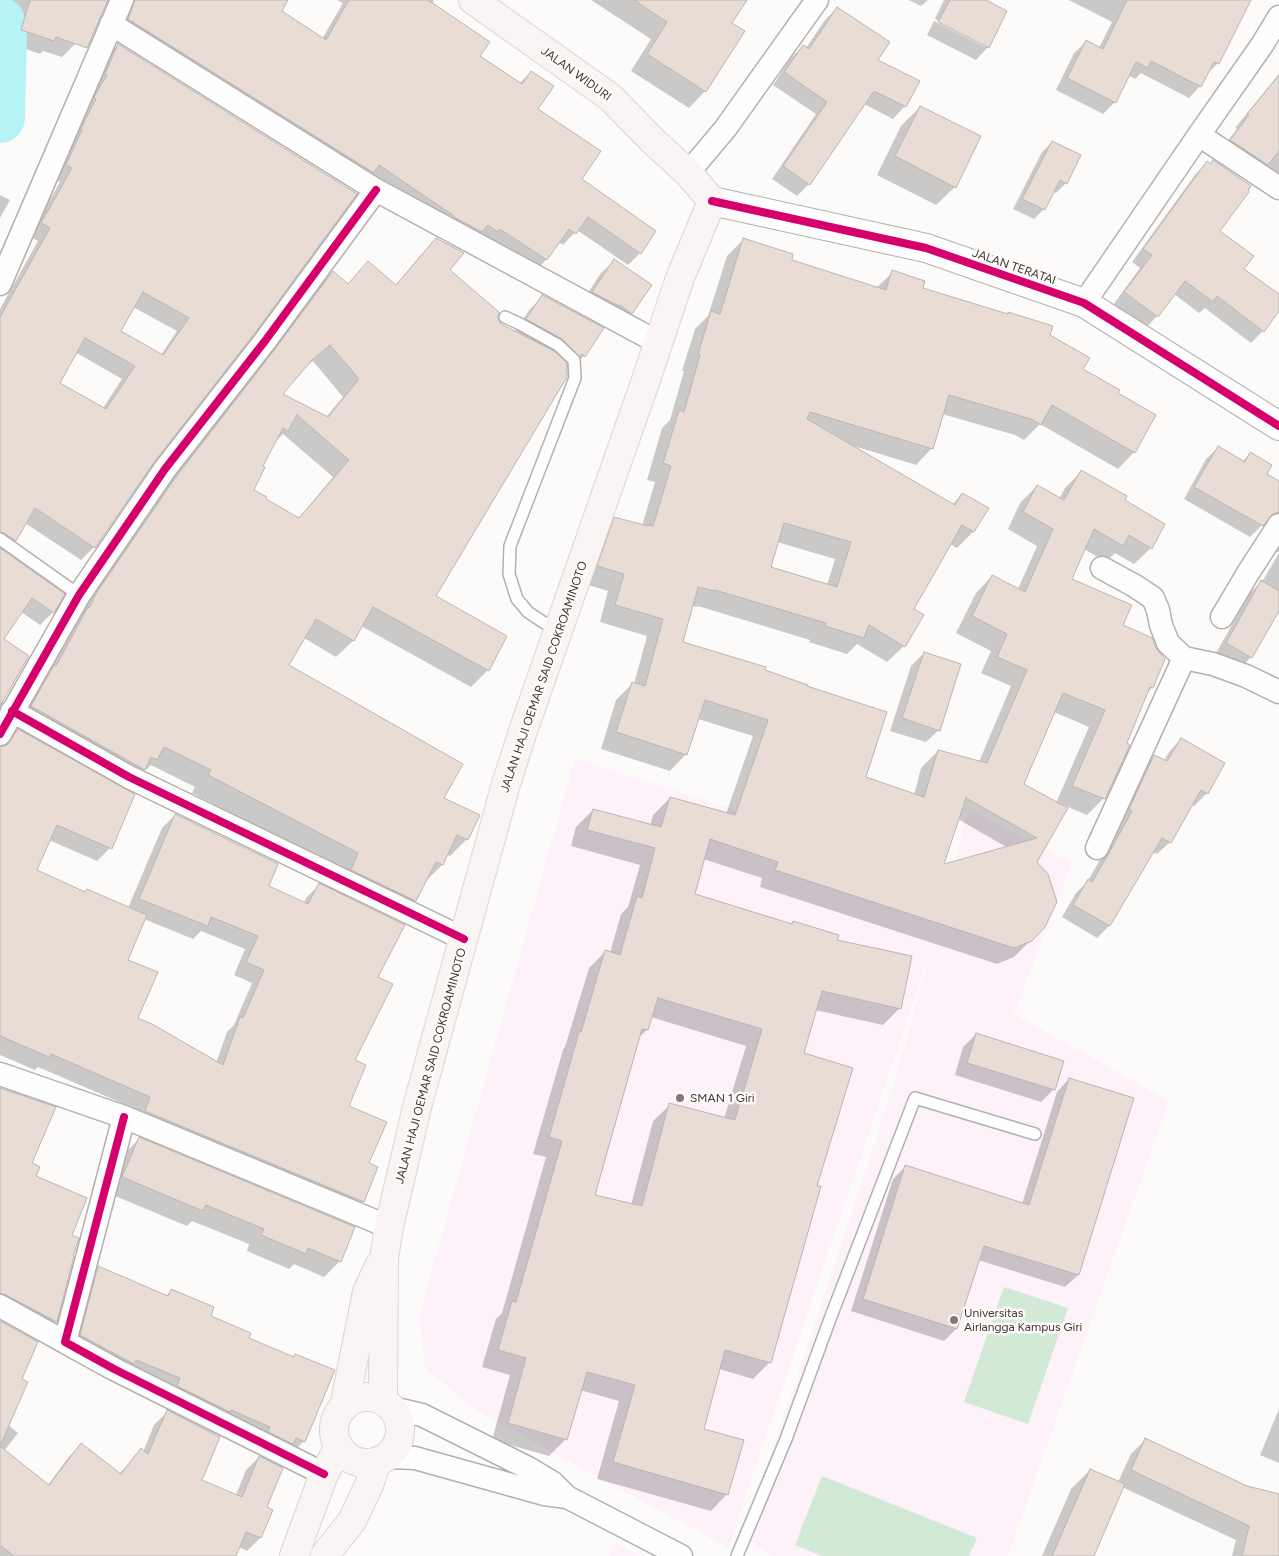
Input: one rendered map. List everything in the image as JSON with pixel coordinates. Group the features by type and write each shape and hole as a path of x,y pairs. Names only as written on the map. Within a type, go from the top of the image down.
{"main road":[{"name":"JALAN WIDURI","path":"473,0 610,96 653,141 688,172 712,201"},
{"name":"JALAN HAJI OEMAR SAID COKROAMINOTO","path":"388,1404 384,1259 389,1227 417,1107 515,756 680,278 712,201"},
{"path":"344,1407 367,1292 384,1259"},
{"path":"363,1397 373,1397 388,1404 397,1415 400,1434 393,1451 371,1463 359,1462 348,1456 339,1447 336,1440 335,1426 344,1407 353,1400 363,1397"},
{"path":"294,1556 324,1474 339,1447"},
{"path":"324,1556 352,1521 381,1459"}],"street":[{"path":"0,284 122,0"},
{"path":"688,172 725,129 817,0"},
{"path":"1084,303 1262,45 1279,17"},
{"path":"111,24 376,190 659,343"},
{"path":"1199,135 1275,177"},
{"path":"0,734 79,595 165,469 266,341 376,190"},
{"name":"JALAN TERATAI","path":"712,201 926,248 1084,303 1279,426"},
{"path":"1222,617 1248,572 1279,526"},
{"path":"1102,568 1153,598 1168,643 1184,658 1221,667 1246,676 1279,692"},
{"path":"1097,848 1184,658"},
{"path":"12,711 129,778 464,938"},
{"path":"0,1074 124,1117 389,1227"},
{"path":"65,1342 124,1117"},
{"path":"0,1306 114,1369 324,1474"},
{"path":"388,1404 422,1416 528,1468 553,1483 567,1497 681,1556"},
{"path":"381,1459 415,1458 544,1494 567,1497"}],"lane":[{"path":"505,317 558,345 574,360 574,378 510,546 509,574 516,599 528,612 558,632"},
{"path":"0,539 79,595"},
{"path":"737,1556 786,1439 915,1098 1035,1134"}],"shaded area":[{"name":"SMAN 1 Giri","path":"575,758 950,879 969,809 1072,863 1014,1014 1169,1101 1008,1556 773,1556 744,1538 896,1077 930,953 728,1548 477,1411 425,1368 419,1316"},
{"path":"615,1542 641,1556 610,1556"}],"green space":[{"path":"1004,1287 1068,1308 1028,1424 964,1402"},
{"path":"822,1476 977,1538 969,1556 822,1556 795,1545"}],"building":[{"path":"30,0 108,0 87,48 56,37 54,41 21,30"},
{"path":"135,0 288,0 282,11 326,40 349,0 428,0 490,42 480,56 522,84 531,71 554,86 538,109 601,151 582,179 656,231 641,254 588,217 576,234 569,229 547,260 500,229 498,232 488,225 482,232 454,217 379,165 374,173 128,19"},
{"path":"634,0 747,0 732,23 745,31 706,92 647,54 667,22"},
{"path":"950,0 986,0 1007,11 989,48 938,22"},
{"path":"1127,0 1251,0 1219,64 1214,62 1201,87 1151,61 1148,68 1136,62 1116,103 1067,78 1086,40 1103,49"},
{"path":"837,7 890,42 878,60 920,81 906,107 874,91 810,185 783,166 827,102 784,72 803,45 809,49"},
{"path":"118,44 357,194 255,333 155,461 95,548 35,508 16,541 0,532 0,317 50,228 41,223 72,168 66,165 96,99 94,98 95,95 107,75 105,74","holes":["143,292 189,318 163,355 121,331","85,338 135,366 106,409 60,383"]},
{"path":"1279,75 1279,151 1268,165 1230,140 1249,115 1247,114"},
{"path":"920,106 981,136 956,188 895,156"},
{"path":"1052,141 1081,155 1067,184 1060,180 1045,210 1022,199"},
{"path":"1213,160 1251,186 1248,190 1249,192 1220,231 1254,256 1244,269 1279,294 1279,311 1264,332 1217,296 1213,302 1185,281 1158,317 1124,292 1152,255 1143,249 1207,161 1211,164"},
{"path":"436,238 464,253 450,270 499,312 498,318 501,324 554,351 567,363 567,377 436,596 507,636 489,671 373,607 354,641 316,619 289,665 463,764 444,798 480,815 468,840 457,835 443,865 436,862 416,901 351,870 358,853 208,775 211,770 164,747 157,760 151,757 145,770 31,706 54,665 56,666 97,592 176,477 333,271 348,284 368,261 396,285","holes":["330,345 359,379 328,417 283,394 312,360","297,415 349,460 299,518 254,490 265,467 263,466 283,428 288,431"]},
{"path":"743,238 793,254 792,260 886,290 892,270 925,281 923,288 1053,326 1050,335 1090,358 1083,369 1120,390 1118,393 1156,415 1135,453 1052,405 1041,425 1031,419 949,395 933,449 810,412 807,419 955,505 962,493 989,508 974,532 962,525 914,609 924,615 905,647 869,625 864,638 825,626 826,623 715,590 698,587 683,642 766,667 765,670 807,686 887,712 866,777 924,797 938,750 987,763 1027,670 997,657 1007,634 972,616 992,575 1025,592 1053,529 1023,512 1037,485 1064,500 1081,470 1127,496 1125,500 1165,524 1152,549 1129,535 1123,546 1094,529 1072,579 1132,605 1123,625 1152,638 1156,648 1165,659 1153,688 1150,687 1127,743 1130,745 1105,799 1072,786 1105,710 1063,693 1024,784 1068,808 1037,862 1048,874 1057,902 1045,927 1032,941 1014,948 775,870 778,862 710,839 695,894 792,924 793,921 839,935 837,940 912,956 901,1009 822,991 804,1053 853,1068 817,1186 821,1186 771,1363 725,1350 704,1429 744,1440 728,1495 613,1462 635,1385 587,1372 567,1440 508,1423 526,1358 498,1350 512,1301 516,1302 562,1141 549,1137 579,1032 581,1032 605,950 620,955 637,896 642,898 655,848 587,830 593,809 661,827 670,797 735,815 768,720 705,700 687,755 616,732 632,682 645,686 663,619 615,605 624,574 597,566 614,517 653,526 671,466 663,463 679,410 684,412 711,311 720,314","holes":["784,523 851,542 837,587 771,567","966,798 1037,838 944,864","658,998 762,1029 735,1120 669,1103 642,1206 595,1195 642,1029 648,1030"]},
{"path":"614,259 652,285 632,314 620,305 592,292"},
{"path":"542,295 604,328 585,357 582,354 580,357 562,339 526,319"},
{"path":"1218,446 1245,462 1250,452 1272,465 1267,474 1279,481 1279,512 1273,514 1263,526 1194,487"},
{"path":"0,548 65,594 54,613 32,598 4,639 29,656 0,706"},
{"path":"1261,580 1279,591 1279,611 1252,658 1226,643"},
{"path":"924,652 961,664 940,731 902,718"},
{"path":"18,729 135,794 112,849 57,825 37,870 85,892 87,889 147,915 128,960 158,972 138,1018 154,1025 223,1065 240,1017 243,1018 264,970 246,962 258,936 211,917 208,926 139,899 175,814 278,864 269,886 308,904 319,883 405,925 378,977 393,984 355,1060 366,1065 349,1106 387,1122 369,1163 378,1167 364,1202 145,1111 150,1097 51,1054 49,1057 0,1036 0,747 7,745"},
{"path":"1181,738 1225,763 1208,794 1201,790 1171,843 1162,838 1110,926 1073,905 1088,879 1092,882 1132,811 1129,809 1154,755 1167,761"},
{"path":"976,1033 1064,1061 1055,1090 967,1063"},
{"path":"1069,1078 1134,1098 1079,1275 984,1246 957,1329 863,1299 905,1165 1029,1205"},
{"path":"0,1088 56,1107 32,1163 40,1167 36,1176 87,1198 72,1235 79,1238 57,1322 0,1293"},
{"path":"139,1137 355,1227 341,1262 308,1248 306,1254 261,1235 264,1229 206,1205 203,1211 122,1177"},
{"path":"98,1266 168,1296 171,1289 214,1307 211,1316 251,1333 249,1338 294,1357 295,1354 335,1370 305,1442 296,1438 293,1444 268,1432 270,1427 231,1410 230,1412 177,1386 180,1378 136,1360 134,1364 80,1335"},
{"path":"0,1321 38,1342 22,1379 28,1382 0,1446"},
{"path":"167,1410 220,1437 202,1480 242,1497 259,1456 283,1468 267,1507 273,1510 261,1538 246,1532 236,1556 14,1556 0,1545 0,1446 49,1485 81,1443 121,1474 141,1448 148,1454"},
{"path":"1145,1438 1247,1486 1279,1494 1279,1556 1242,1556 1249,1526 1131,1470"},
{"path":"1090,1469 1125,1484 1094,1556 1052,1556"}],"waterway":[{"path":"0,22 2,27 0,118"}],"cycle path":[{"path":"0,734 79,595 165,469 265,341 376,190"},
{"path":"712,201 926,248 1084,303 1279,426"},
{"path":"12,711 129,777 464,939"},
{"path":"124,1117 65,1342 114,1369 324,1474"}],"place":[{"name":"SMAN 1 Giri","path":"680,1098"},
{"name":"Universitas Airlangga Kampus Giri","path":"954,1320"}]}
